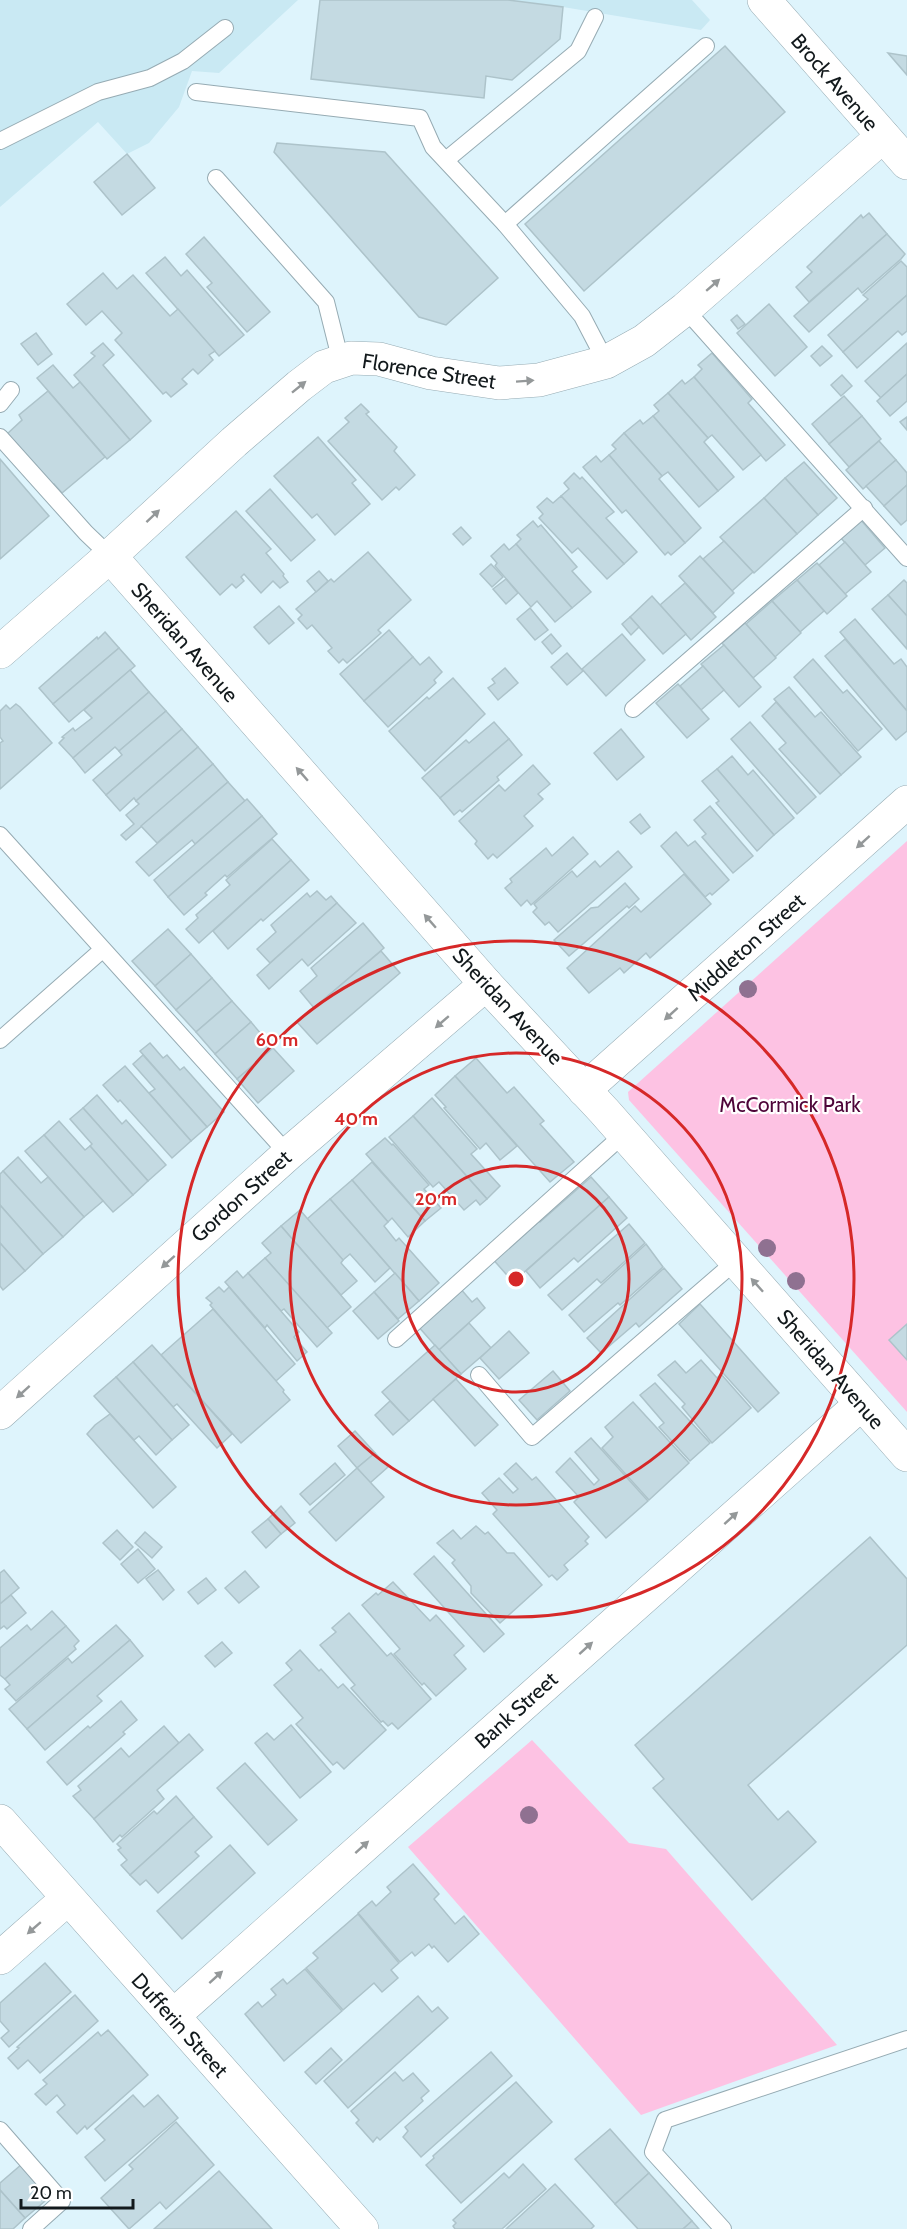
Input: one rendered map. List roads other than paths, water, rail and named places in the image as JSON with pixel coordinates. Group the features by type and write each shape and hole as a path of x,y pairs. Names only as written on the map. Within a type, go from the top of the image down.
{"street":[{"name":"Brock Avenue","path":"764,0 907,163"},
{"name":"Florence Street","path":"0,652 110,556 234,442 324,367 351,358 379,359 431,373 499,383 539,380 606,362 644,341 685,309 883,136"},
{"name":"Sheridan Avenue","path":"110,556 486,984 624,1134 907,1455"},
{"name":"Middleton Street","path":"584,1090 907,802"},
{"name":"Gordon Street","path":"0,1413 288,1154 486,984"},
{"name":"Bank Street","path":"173,2016 861,1404"},
{"name":"Dufferin Street","path":"0,1821 362,2229"},
{"path":"0,1958 67,1899"}],"lane":[{"path":"446,160 578,51 595,17"},
{"path":"0,141 98,92 150,78 183,61 225,28"},
{"path":"505,224 706,46"},
{"path":"196,92 420,118 433,147 505,224 582,316 606,362"},
{"path":"216,178 326,302 341,362"},
{"path":"685,309 907,558"},
{"path":"0,404 11,390"},
{"path":"0,438 86,534 110,556"},
{"path":"633,709 864,508"},
{"path":"0,835 288,1154"},
{"path":"0,1040 102,950"},
{"path":"396,1339 624,1134"},
{"path":"479,1375 532,1437 736,1261"},
{"path":"723,2229 653,2151 665,2120 907,2039"},
{"path":"0,2130 62,2201 31,2229"}],"park label":[{"name":"McCormick Park","path":"790,1104"}]}
